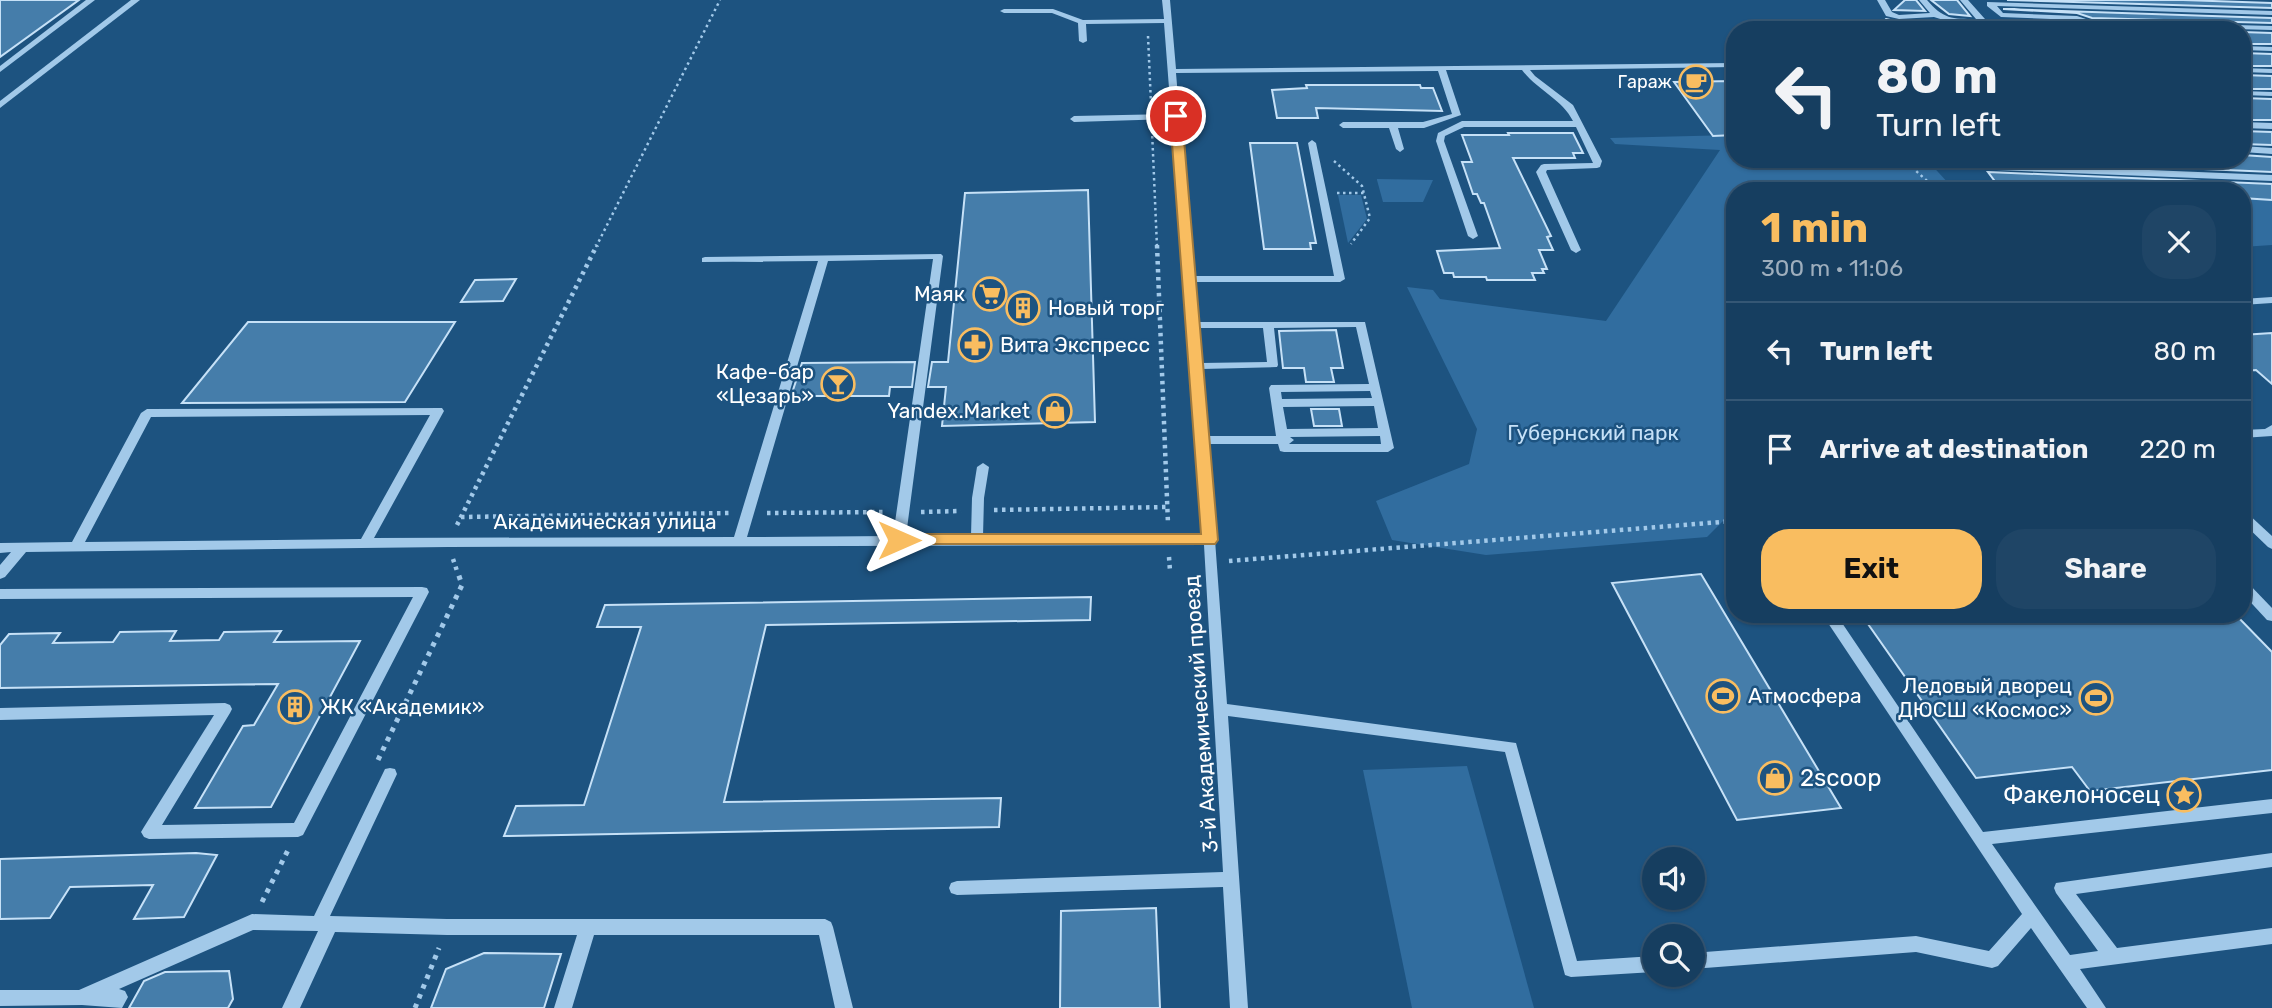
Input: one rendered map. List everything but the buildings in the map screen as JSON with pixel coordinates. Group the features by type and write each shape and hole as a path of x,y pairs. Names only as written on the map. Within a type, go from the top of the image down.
{"street":[{"path":"0,70 91,0"},
{"path":"0,105 136,0"},
{"name":"3-й Академический проезд","path":"1166,0 1210,540 1239,1008"},
{"path":"1881,0 1889,14 1899,17 1927,18 1935,15"},
{"path":"1923,0 1935,15 1953,21 1982,21"},
{"path":"1964,0 1982,21"},
{"path":"2085,21 2077,18 2001,15 1990,4 2272,13"},
{"path":"1004,10 1053,11 1082,22 1167,21"},
{"path":"1082,22 1083,41"},
{"path":"2251,27 2272,28"},
{"path":"1172,71 1726,65"},
{"path":"1525,68 1532,78 1570,107 1598,161 1597,165 1544,167 1541,172 1576,250"},
{"path":"1343,125 1424,125 1457,115 1442,69"},
{"path":"2251,70 2272,71"},
{"path":"2251,93 2272,94"},
{"path":"1074,118 1176,116"},
{"path":"1473,236 1440,141 1441,135 1462,124 1580,124"},
{"path":"1393,125 1400,149"},
{"path":"1188,279 1340,279 1312,142"},
{"path":"2251,149 2272,150"},
{"path":"2022,168 2272,178"},
{"path":"705,260 938,256 899,540"},
{"path":"739,541 824,257"},
{"path":"2251,301 2272,300"},
{"path":"1196,366 1273,365 1268,324"},
{"path":"1193,325 1360,324 1386,436 1200,440"},
{"path":"1283,440 1276,395 1376,395"},
{"path":"76,547 147,413 438,411 365,543"},
{"path":"2251,434 2268,433 2272,429"},
{"path":"976,540 983,467"},
{"path":"2251,524 2272,544"},
{"name":"Академическая улица","path":"0,548 448,542 1210,540"},
{"path":"0,574 22,548"},
{"path":"2251,594 2272,616"},
{"path":"291,1008 324,924 390,774"},
{"path":"1979,839 2272,806"},
{"path":"957,887 1231,879"},
{"path":"1705,960 1916,944 1992,960 2032,915"},
{"path":"563,1008 588,926"},
{"path":"2067,964 2272,936"}],"lane":[{"path":"2251,48 2272,49"},
{"path":"2251,125 2272,126"},
{"path":"0,594 422,592 298,830 149,832 225,709 0,714"},
{"path":"1835,623 1979,839 2097,1008"},
{"path":"1220,709 1511,747 1571,969 1642,965"},
{"path":"2113,957 2062,888 2272,860"},
{"path":"79,998 252,922 447,927 825,927 844,1008"},
{"path":"0,998 119,998 113,1008"}],"path":[{"path":"372,772 462,585 448,542 720,0"},
{"path":"461,517 1168,507 1148,22"},
{"path":"1316,160 1333,160 1362,186 1370,218 1349,246 1333,246"},
{"path":"1913,168 1928,182"},
{"path":"1322,193 1364,193"},
{"path":"1211,563 1726,522"},
{"path":"252,922 298,830"},
{"path":"415,1008 447,927"}],"green space":[{"name":"Губернский парк","path":"1726,135 1726,168 1934,168 1947,182 1726,182 1726,518 1707,537 1486,555 1392,540 1376,501 1469,464 1477,429 1407,287 1433,290 1440,299 1606,321 1720,150 1615,144 1610,138"},
{"path":"1377,179 1433,180 1423,202 1383,202"},
{"path":"1338,195 1361,195 1367,219 1348,243"},
{"path":"2251,199 2272,200 2272,245 2251,246"},
{"path":"1467,766 1534,1008 1412,1008 1363,770"}],"place":[{"name":"Гараж","path":"1696,82"},
{"name":"Маяк","path":"990,294"},
{"name":"Новый торг","path":"1023,308"},
{"name":"Вита Экспресс","path":"975,345"},
{"name":"Кафе-бар «Цезарь»","path":"838,384"},
{"name":"Yandex.Market","path":"1055,411"},
{"name":"Атмосфера","path":"1723,696"},
{"name":"Ледовый дворец ДЮСШ «Космос»","path":"2096,698"},
{"name":"ЖК «Академик»","path":"295,707"},
{"name":"2scoop","path":"1775,778"},
{"name":"Факелоносец","path":"2184,795"}],"route":[{"path":"899,540 1210,540 1176,116"}]}
